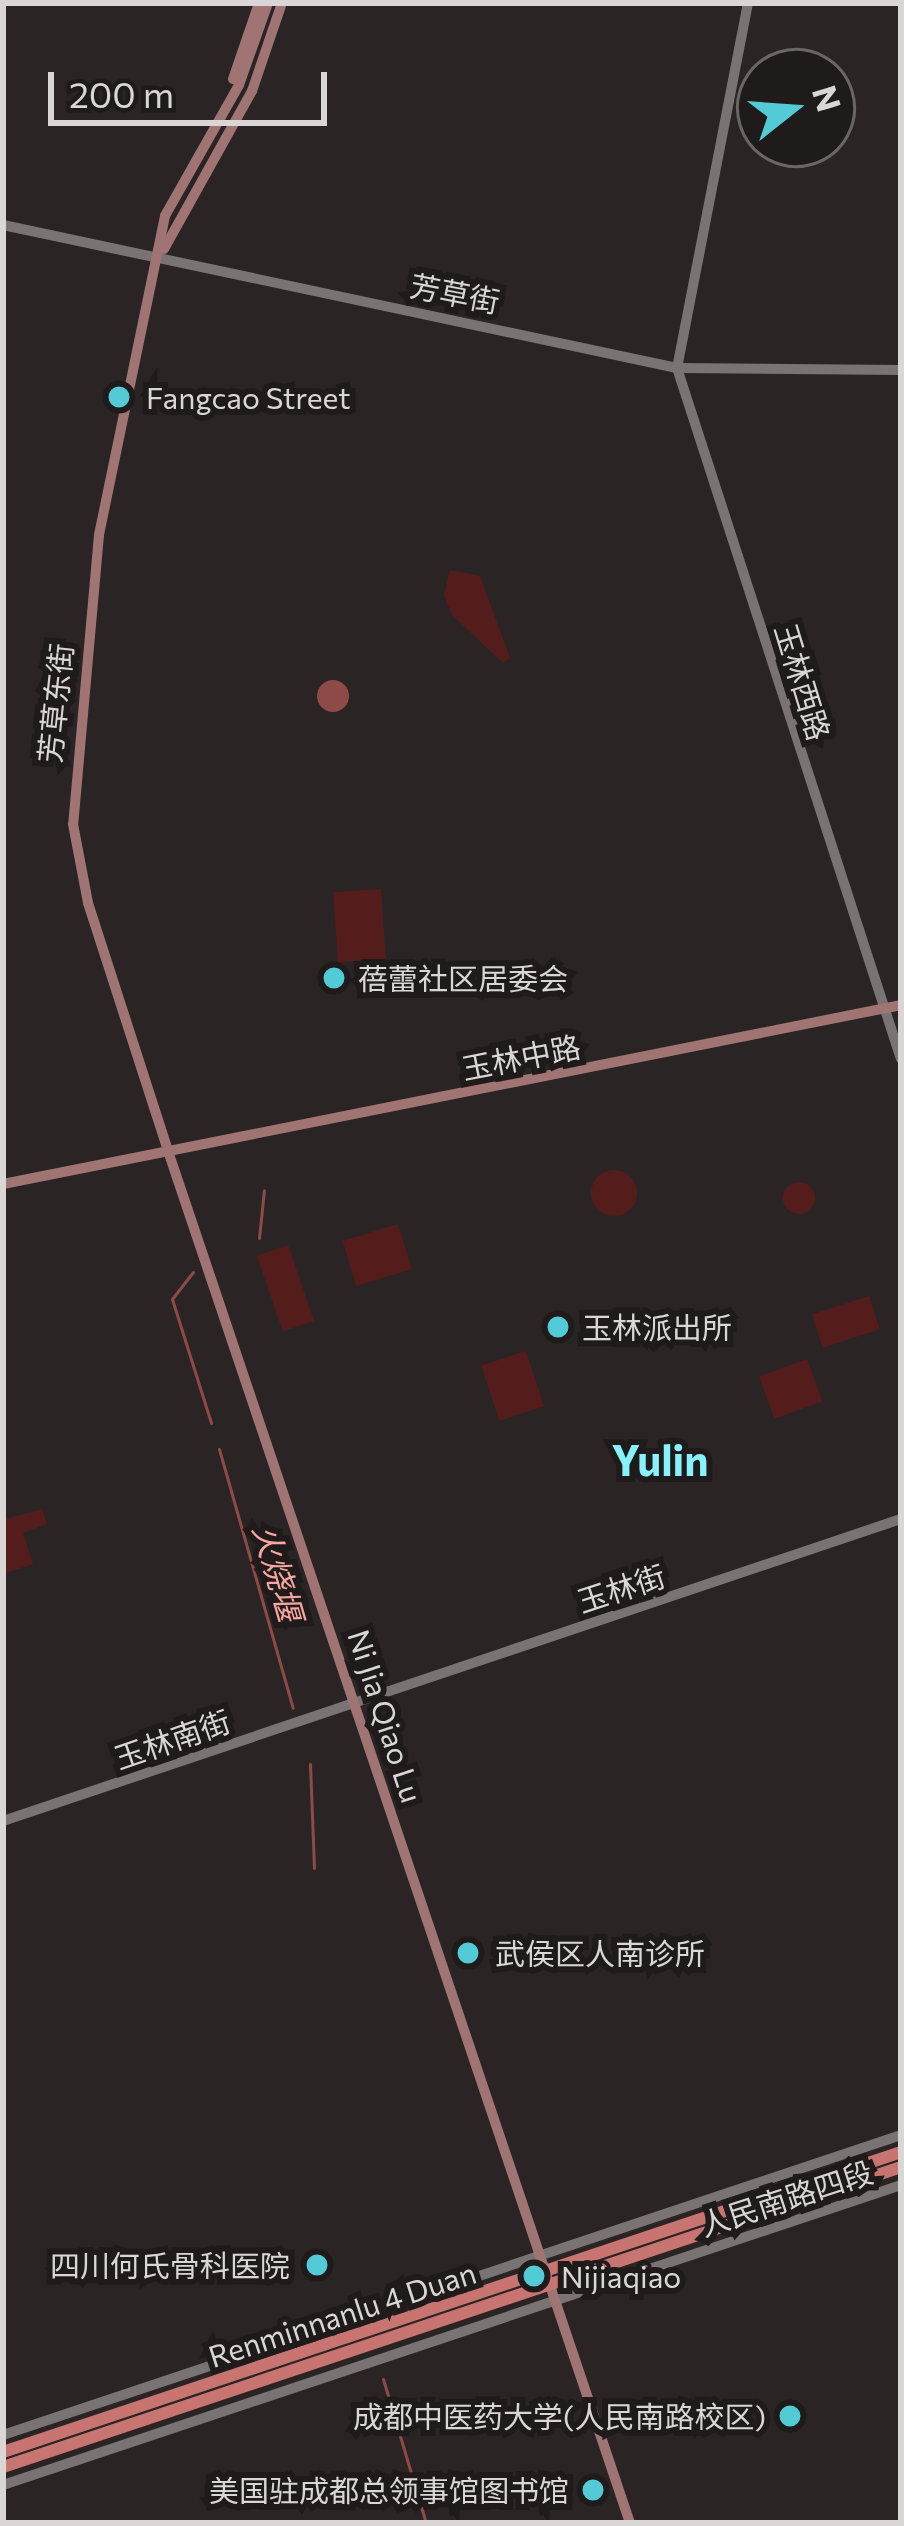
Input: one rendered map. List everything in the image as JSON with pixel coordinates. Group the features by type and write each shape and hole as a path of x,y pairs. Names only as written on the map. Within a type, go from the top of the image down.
{"main road":[{"path":"224,108 259,3"},
{"path":"160,257 165,216 224,108 271,3"},
{"path":"233,122 271,3"},
{"path":"160,257 233,122 282,3"},
{"name":"芳草东街","path":"160,257 99,535 71,803 88,903 167,1148"},
{"name":"玉林中路","path":"3,1184 901,1005"},
{"name":"Ni Jia Qiao Lu","path":"167,1148 629,2523"},
{"name":"Renminnanlu 4 Duan","path":"3,2452 249,2378 901,2152"},
{"name":"Renminnanlu 4 Duan","path":"548,2278 901,2168"},
{"path":"3,2468 249,2378"}],"street":[{"path":"677,368 748,3"},
{"name":"芳草街","path":"3,225 677,368 901,370"},
{"name":"玉林西路","path":"677,368 901,1059"},
{"name":"玉林街","path":"356,1703 901,1520"},
{"name":"玉林南街","path":"3,1821 356,1703"},
{"name":"人民南路四段","path":"3,2435 901,2135"},
{"name":"人民南路四段","path":"3,2485 901,2185"}],"shaded area":[{"path":"450,570 480,576 510,658 503,663 452,615 444,595"},
{"path":"333,680 345,684 349,696 345,708 333,712 321,708 317,696 321,684"},
{"path":"381,889 386,959 338,962 333,892"},
{"path":"614,1170 630,1177 637,1193 630,1209 614,1216 598,1209 591,1193 598,1177"},
{"path":"799,1182 810,1187 815,1198 810,1209 799,1214 788,1209 783,1198 788,1187"},
{"path":"398,1224 412,1269 356,1286 343,1241"},
{"path":"288,1245 314,1321 283,1331 257,1256"},
{"path":"869,1296 880,1329 823,1348 812,1315"},
{"path":"526,1351 544,1406 499,1421 481,1366"},
{"path":"807,1359 822,1401 774,1419 759,1376"},
{"path":"42,1509 47,1524 23,1533 33,1564 3,1574 3,1520"}],"waterway":[{"name":"火烧堰","path":"259,1238 264,1190"},
{"name":"火烧堰","path":"193,1272 172,1299 211,1423"},
{"name":"火烧堰","path":"219,1449 293,1708"},
{"name":"火烧堰","path":"310,1764 314,1868"},
{"name":"火烧堰","path":"383,2379 426,2523"}],"place":[{"name":"Fangcao Street","path":"119,397"},
{"name":"蓓蕾社区居委会","path":"334,978"},
{"name":"玉林派出所","path":"558,1327"},
{"name":"武侯区人南诊所","path":"468,1953"},
{"name":"四川何氏骨科医院","path":"317,2265"},
{"name":"Nijiaqiao","path":"534,2276"},
{"name":"成都中医药大学(人民南路校区)","path":"790,2416"},
{"name":"美国驻成都总领事馆图书馆","path":"593,2490"}],"district":[{"name":"Yulin","path":"660,1459"}]}
